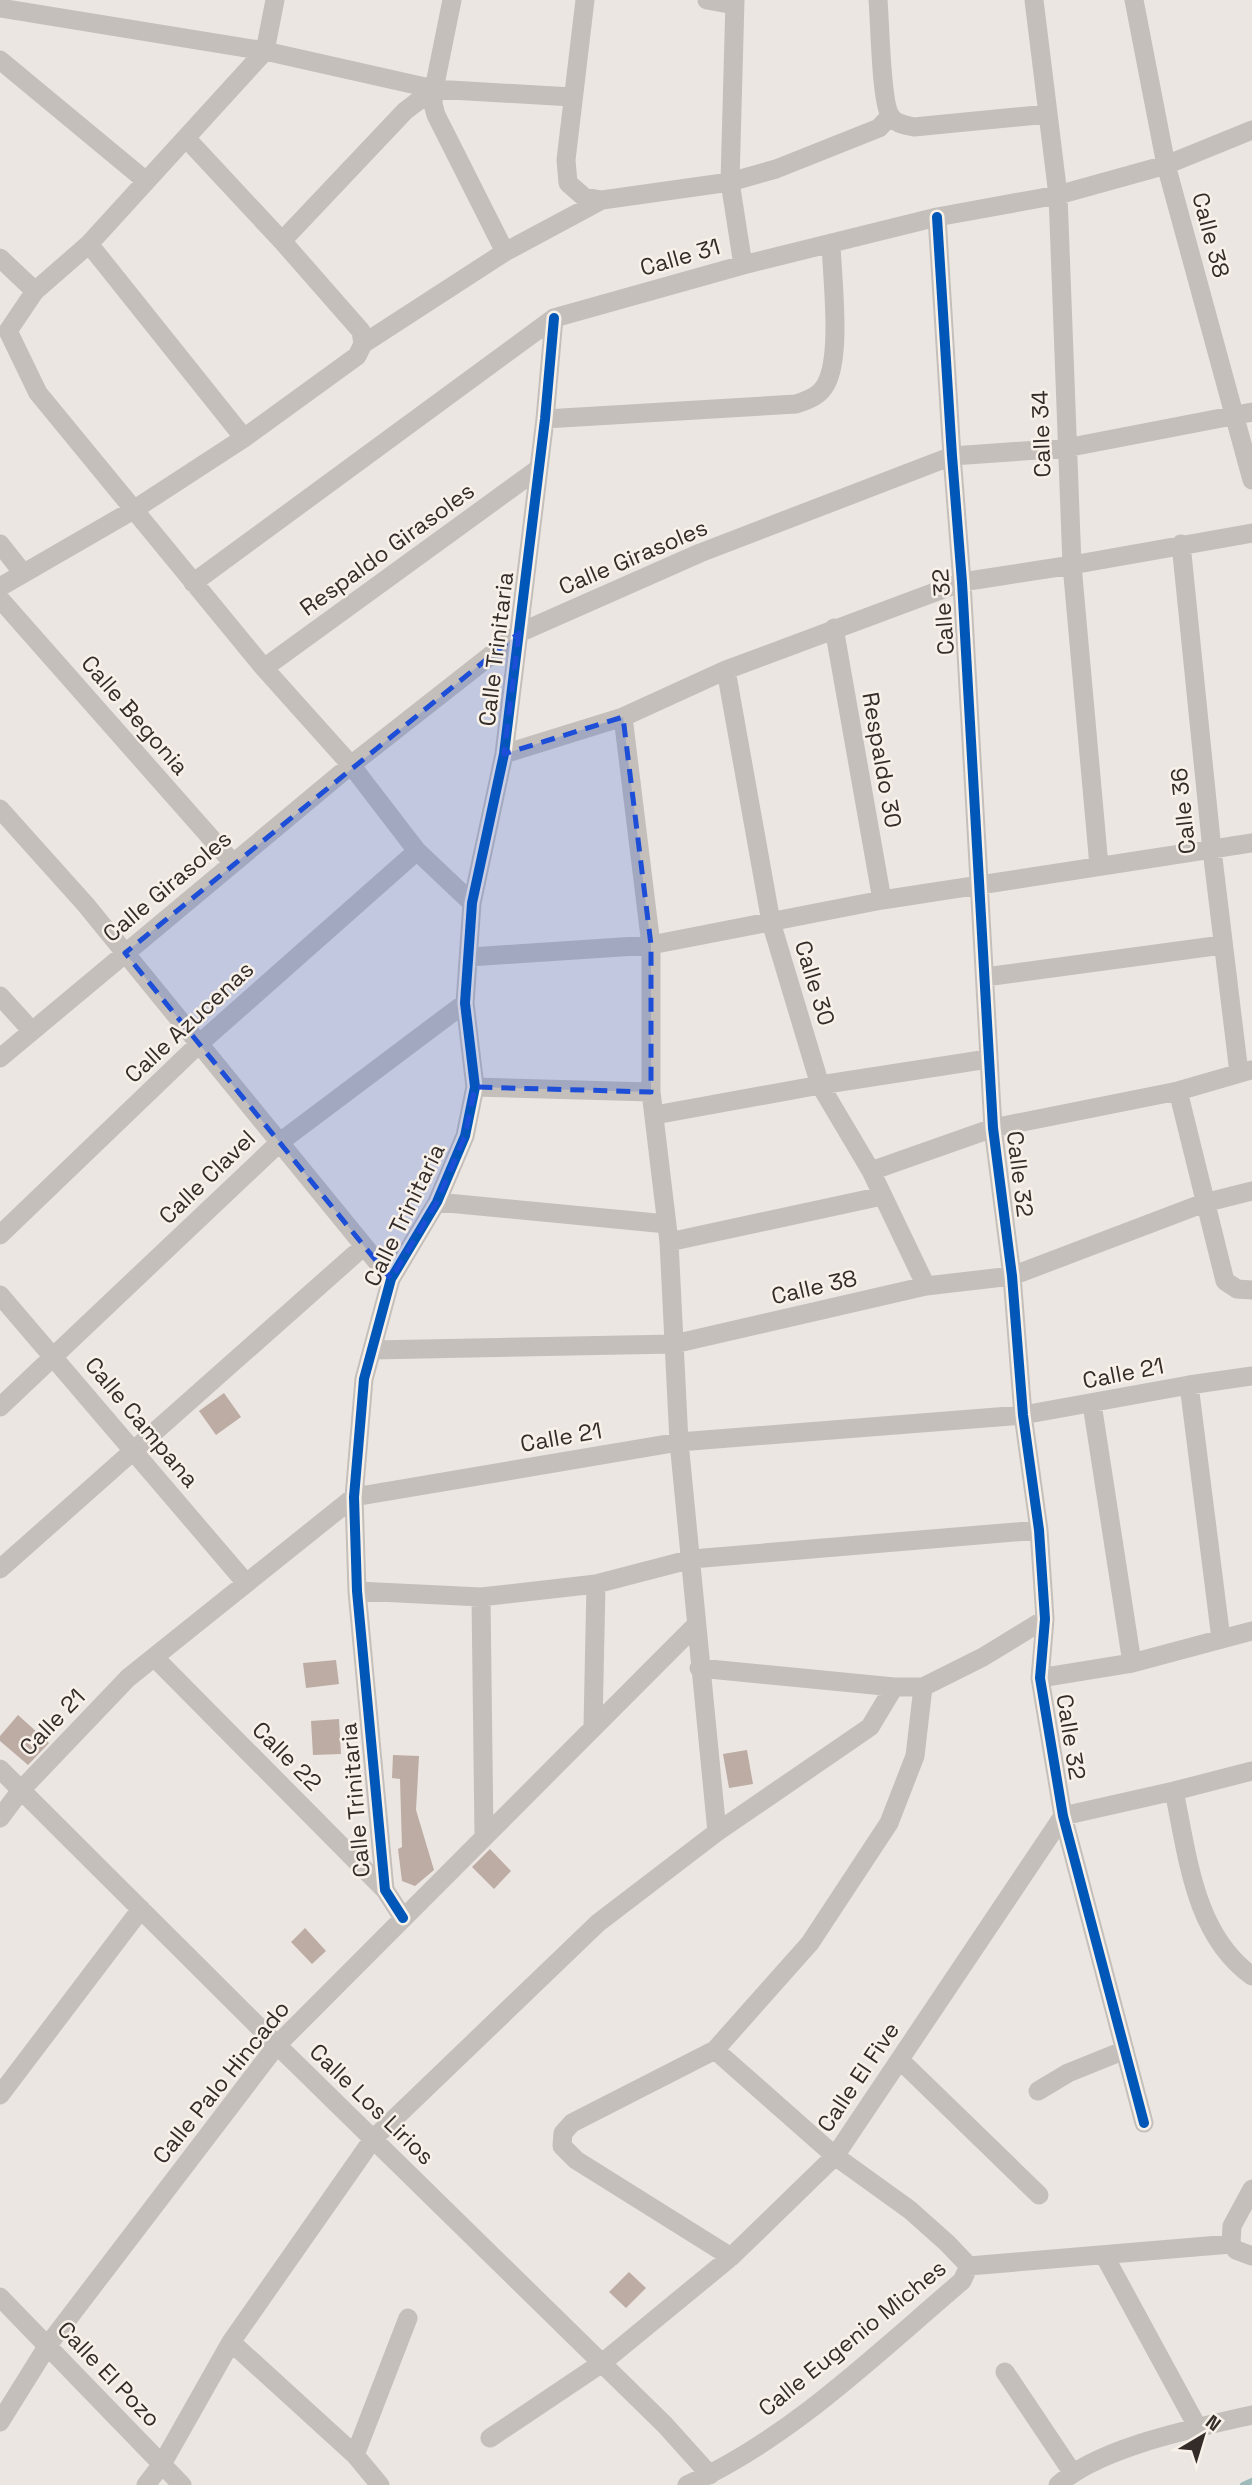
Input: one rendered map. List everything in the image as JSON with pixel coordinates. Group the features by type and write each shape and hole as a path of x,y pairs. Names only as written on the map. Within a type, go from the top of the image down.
{"street":[{"path":"275,0 265,51 89,243 35,291 4,334 38,393 193,583 264,668 351,765 417,850 472,903"},
{"path":"452,0 433,104 436,115 505,252"},
{"path":"584,0 566,160 568,183 584,197 602,200 730,182 776,169 879,128 890,116"},
{"path":"707,0 735,3 730,182 743,265"},
{"path":"878,0 885,93 890,116 899,124 914,127 1048,114"},
{"name":"Calle 34","path":"1034,0 1058,195 1072,565 1100,866"},
{"name":"Calle 38","path":"1134,0 1167,165 1244,414 1252,480"},
{"path":"0,8 265,51 435,89 572,97"},
{"path":"0,60 146,181"},
{"path":"282,241 405,111 435,89"},
{"name":"Calle 31","path":"193,583 554,318 831,243 937,218 1058,195 1167,165 1252,130"},
{"path":"186,138 361,331 363,344"},
{"path":"0,587 135,509 244,438 357,356 363,344 505,252 602,200"},
{"name":"Calle 32","path":"937,218 981,886 993,1128 1012,1276 1023,1415 1039,1530 1045,1619 1040,1678 1063,1816 1144,2123"},
{"path":"89,243 244,438"},
{"path":"545,419 796,404 811,399 826,385 834,349 831,243"},
{"path":"0,258 35,291"},
{"name":"Calle Trinitaria","path":"403,1919 385,1891 357,1591 354,1497 364,1379 391,1279 437,1202 465,1136 475,1087 465,1003 472,903 504,754 545,419 554,318"},
{"name":"Calle Girasoles","path":"0,1058 351,765 519,633 700,553 952,456 1066,448 1244,414"},
{"name":"Respaldo Girasoles","path":"264,668 538,469"},
{"path":"504,754 623,717 726,670 962,582 1252,533"},
{"path":"0,544 23,573"},
{"name":"Calle 36","path":"1181,544 1222,945 1245,1072"},
{"name":"Calle Begonia","path":"0,599 233,863"},
{"name":"Respaldo 30","path":"834,628 882,900"},
{"name":"Calle 30","path":"726,670 771,922 820,1085 871,1171 926,1286"},
{"path":"623,717 651,945 651,1092 656,1115 668,1233 680,1442 692,1559 699,1668 717,1832"},
{"path":"0,809 200,1043 391,1279"},
{"path":"470,957 651,945 882,900 1252,843"},
{"name":"Calle Azucenas","path":"0,1235 200,1043 417,850"},
{"path":"985,977 1222,945"},
{"path":"0,996 32,1031"},
{"name":"Calle Clavel","path":"0,1407 55,1358 280,1142 465,1003"},
{"path":"656,1115 820,1085 988,1059"},
{"path":"871,1171 993,1128 1178,1091 1245,1072"},
{"path":"475,1087 651,1092"},
{"path":"1178,1091 1225,1281 1237,1289 1252,1290"},
{"name":"Calle 38","path":"372,1350 674,1344 926,1286 1012,1276 1205,1203 1252,1191"},
{"path":"437,1202 668,1233 882,1196"},
{"path":"0,1569 363,1247"},
{"name":"Calle Campana","path":"0,1295 246,1583"},
{"name":"Calle 21","path":"0,1818 21,1790 128,1678 354,1497 680,1442 1023,1415 1252,1376"},
{"path":"1189,1385 1221,1639"},
{"path":"1092,1404 1132,1663"},
{"path":"357,1591 481,1597 596,1584 692,1559 1039,1530"},
{"path":"593,1726 596,1584"},
{"path":"481,1597 484,1835"},
{"path":"699,1668 894,1687 923,1687 983,1657 1045,1619"},
{"name":"Calle Palo Hincado","path":"0,2422 6,2399 277,2045 696,1625"},
{"path":"1040,1678 1132,1663 1252,1631"},
{"name":"Calle 22","path":"154,1657 385,1891"},
{"path":"146,2485 162,2464 231,2342 373,2139 598,1923 717,1832 870,1727 894,1687"},
{"path":"731,2257 576,2160 562,2146 563,2133 572,2123 715,2050 810,1942 889,1822 915,1756 923,1687"},
{"name":"Calle Los Lirios","path":"0,1769 277,2045 602,2362 710,2475"},
{"path":"1063,1816 1252,1771"},
{"path":"1174,1791 1197,1898 1214,1936 1236,1965 1252,1976"},
{"name":"Calle El Five","path":"490,2438 602,2362 731,2257 835,2156 1063,1816"},
{"path":"0,2095 141,1909"},
{"path":"715,2050 835,2156 910,2210 969,2266 1231,2244"},
{"path":"1038,2091 1068,2073 1125,2050"},
{"path":"900,2060 1039,2195"},
{"path":"1252,2189 1232,2226 1231,2244 1236,2250 1252,2256"},
{"path":"1104,2255 1198,2428"},
{"name":"Calle Eugenio Miches","path":"687,2485 710,2475 799,2419 962,2281 969,2266"},
{"name":"Calle El Pozo","path":"0,2297 182,2485"},
{"path":"355,2455 408,2318"},
{"path":"231,2342 355,2455 380,2485"},
{"path":"1005,2372 1065,2479 1103,2456 1252,2415"}],"highlighted area":[{"path":"519,633 504,754 623,717 651,945 651,1092 475,1087 465,1136 437,1202 391,1279 125,953"}],"building":[{"path":"224,1393 241,1417 216,1435 199,1411"},
{"path":"336,1660 339,1684 306,1688 303,1663"},
{"path":"18,1715 49,1743 28,1765 0,1741 0,1736"},
{"path":"339,1719 341,1754 313,1755 311,1721"},
{"path":"747,1750 753,1784 729,1788 723,1754"},
{"path":"393,1755 419,1756 416,1810 434,1870 415,1886 402,1881 398,1849 402,1847 400,1779 392,1778"},
{"path":"490,1849 511,1871 494,1889 472,1867"},
{"path":"305,1928 326,1951 312,1964 291,1942"},
{"path":"629,2272 646,2288 626,2308 609,2292"}],"waterway":[{"path":"1243,2485 1252,2481"}],"cycle path":[{"path":"937,217 962,582 993,1128 1012,1276 1023,1415 1039,1530 1045,1619 1040,1678 1063,1816 1144,2123"},
{"path":"403,1918 385,1890 357,1591 354,1497 364,1379 391,1279 437,1202 465,1136 475,1087 465,1003 472,903 504,754 545,419 554,318"}]}
